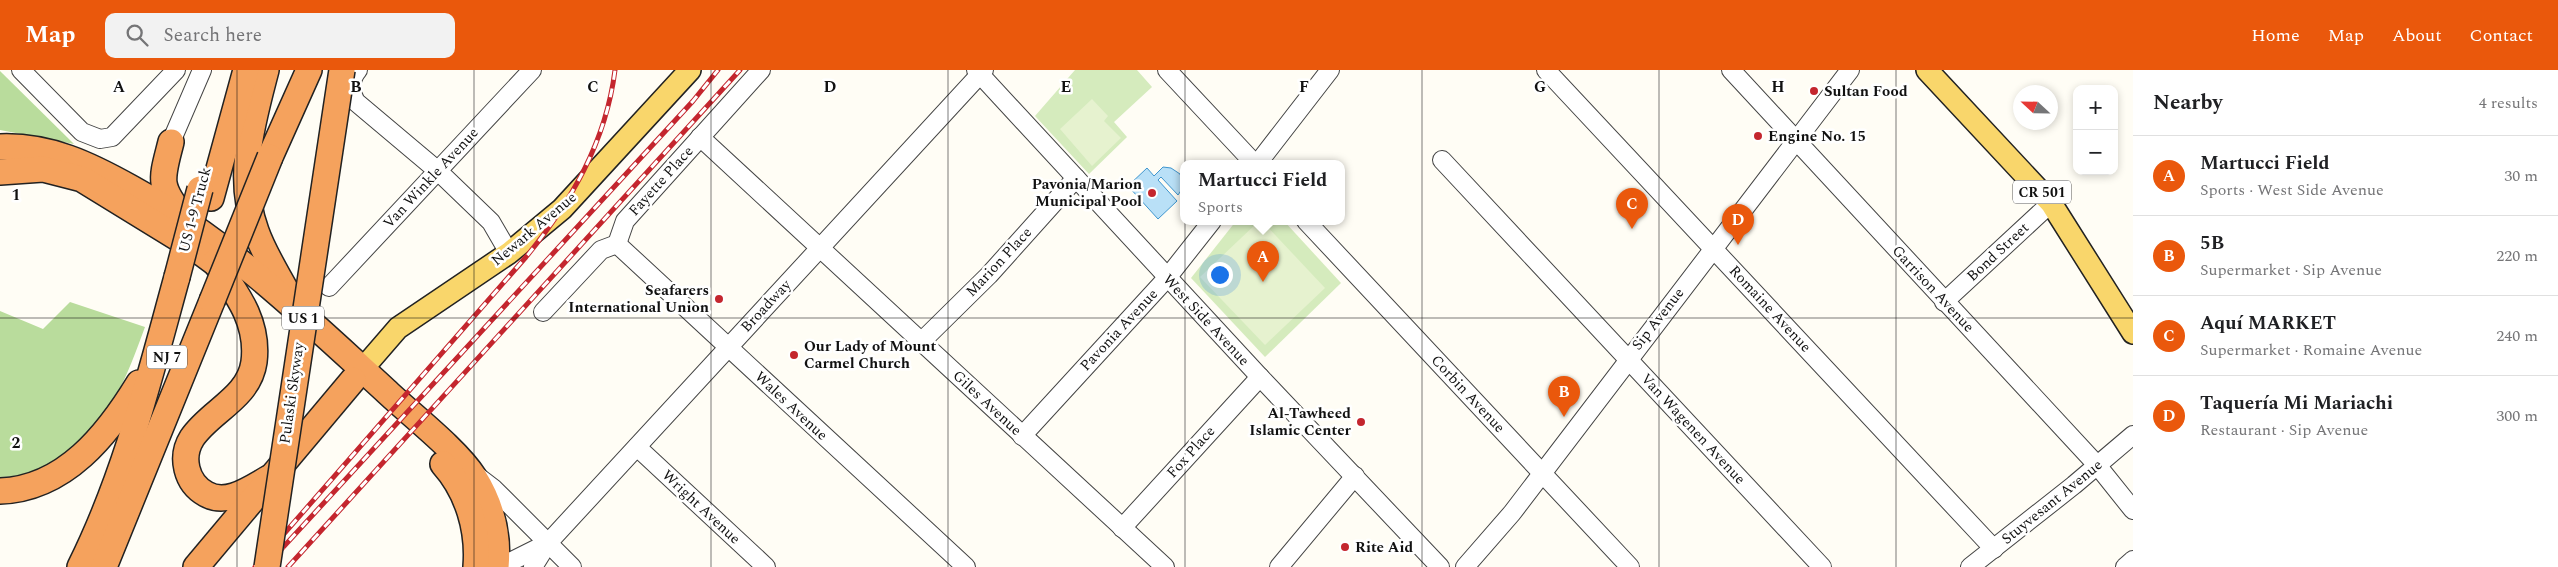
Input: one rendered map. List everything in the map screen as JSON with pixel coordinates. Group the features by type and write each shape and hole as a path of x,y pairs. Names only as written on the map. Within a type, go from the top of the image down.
{"highway":[{"name":"US 1-9 Truck","path":"206,194 232,70"},
{"name":"NJ 7","path":"95,567 129,484 147,431 182,280 206,194 246,70"},
{"path":"266,70 248,142 247,192 252,220 260,241 296,309"},
{"path":"292,104 302,70"},
{"path":"104,567 147,431 212,301 292,104 309,70"},
{"name":"Pulaski Skyway","path":"266,567 325,169 351,75"},
{"name":"Pulaski Skyway","path":"280,567 351,75"},
{"path":"0,190 26,184 108,186 146,171 155,164 171,142"},
{"path":"171,142 163,184 166,195 186,221"},
{"path":"0,147 29,148 54,153 82,163 108,186 215,262 357,375 467,468 483,492 492,514 496,547 489,567"},
{"path":"0,172 33,169 62,173 92,184 108,186 186,221 224,248 296,309 456,480 465,497 489,567"},
{"path":"215,262 250,316 255,348 254,365 244,387 192,438 186,454 188,474 194,486 206,495 218,498 237,495 269,478"},
{"path":"0,491 27,487 47,480 82,456 120,414 157,350 182,280"},
{"name":"NJ 7","path":"80,567 103,516 147,431 157,350"},
{"path":"196,567 357,375"}],"main road":[{"name":"Newark Avenue","path":"357,375 405,323 508,254 562,209 690,70"},
{"name":"CR 501","path":"1927,70 2051,203 2133,333"}],"street":[{"path":"21,70 82,132 96,138 112,137 176,70"},
{"path":"171,142 202,70"},
{"name":"Van Winkle Avenue","path":"330,287 532,70"},
{"name":"Fayette Place","path":"617,244 625,221 761,70"},
{"path":"1167,70 1251,160"},
{"path":"1260,160 1330,70"},
{"name":"Romaine Avenue","path":"1546,70 1994,549"},
{"name":"Garrison Avenue","path":"1731,70 2097,466 2133,510"},
{"name":"Sip Avenue","path":"1465,567 1500,528 1850,70"},
{"name":"West Side Avenue","path":"980,72 1167,278 1440,567"},
{"name":"Broadway","path":"533,567 548,543 980,72"},
{"path":"351,75 356,102 438,171 490,222 508,254"},
{"name":"Giles Avenue","path":"700,137 1165,567"},
{"name":"Van Wagenen Avenue","path":"1442,160 1822,567"},
{"name":"Marion Place","path":"921,342 989,275 1076,178"},
{"name":"Bond Street","path":"1944,302 2051,203"},
{"name":"Pavonia Avenue","path":"1022,436 1167,278 1209,225"},
{"name":"Corbin Avenue","path":"1310,225 1630,567"},
{"path":"543,312 601,250 617,244"},
{"name":"Wales Avenue","path":"617,244 966,567"},
{"name":"Fox Place","path":"1122,528 1260,377"},
{"name":"Stuyvesant Avenue","path":"1970,567 2133,435"},
{"name":"Wright Avenue","path":"637,447 766,567"},
{"path":"467,468 494,488 572,567"},
{"path":"1279,567 1355,476"},
{"name":"Broadway","path":"489,567 548,543"},
{"path":"2125,567 2133,560"}],"green space":[{"path":"1075,70 1137,70 1152,87 1114,122 1127,137 1089,174 1035,116"},
{"path":"0,71 74,144 0,130"},
{"path":"1092,99 1108,116 1104,121 1121,138 1092,166 1060,129"},
{"path":"1233,225 1288,225 1341,283 1265,357 1191,278"},
{"path":"1255,225 1266,225 1325,288 1265,345 1200,277"},
{"path":"70,302 145,327 131,364 116,396 106,411 82,439 67,452 36,470 10,477 0,477 0,311 43,329"}],"water":[{"name":"Pavonia/Marion Municipal Pool","path":"1163,167 1171,168 1180,174 1180,192 1178,195 1161,177 1158,180 1177,201 1158,219 1128,186 1147,168 1154,176"}],"railway":[{"path":"255,567 526,257 558,215 572,193 595,146 604,122 615,70"},
{"path":"265,567 693,101 718,70"},
{"path":"288,567 740,70"}],"place":[{"name":"Sultan Food","path":"1814,91"},
{"name":"Engine No. 15","path":"1758,136"},
{"name":"Pavonia/Marion Municipal Pool","path":"1152,193"},
{"name":"Aquí MARKET","path":"1632,229"},
{"name":"Taquería Mi Mariachi","path":"1738,245"},
{"name":"Martucci Field","path":"1263,282"},
{"name":"Seafarers International Union","path":"719,299"},
{"name":"Our Lady of Mount Carmel Church","path":"794,355"},
{"name":"5B","path":"1564,417"},
{"name":"Al-Tawheed Islamic Center","path":"1361,422"},
{"name":"Rite Aid","path":"1345,547"}]}
